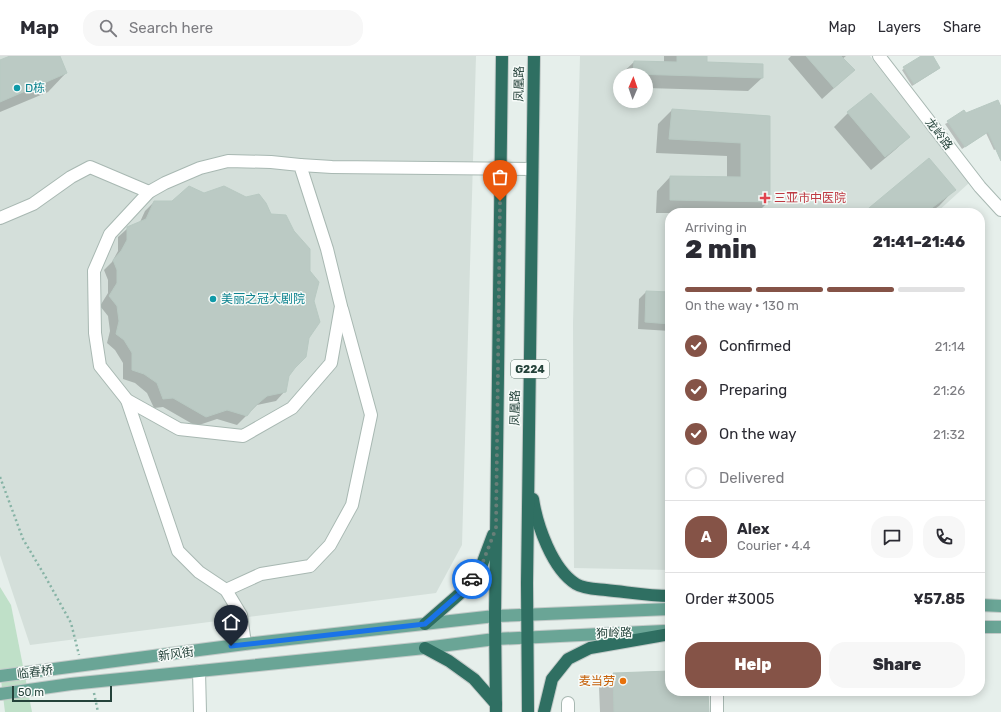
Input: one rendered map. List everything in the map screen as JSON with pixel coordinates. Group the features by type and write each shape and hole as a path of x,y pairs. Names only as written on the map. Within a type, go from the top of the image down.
{"highway":[{"name":"凤凰路","path":"496,708 495,616 502,56"},
{"name":"凤凰路","path":"528,712 527,615 534,56"},
{"path":"529,465 534,505 540,526 552,555 567,576 577,585 597,590 665,596"},
{"path":"425,624 464,590 481,567 496,528"},
{"path":"544,712 552,679 568,659 590,648 665,635"},
{"path":"425,648 449,661 474,679 496,708"}],"main road":[{"path":"985,606 1001,606"},
{"name":"狗岭路","path":"495,616 665,609"},
{"name":"新风街","path":"77,667 245,644 495,616"},
{"path":"985,627 1001,627"},
{"name":"狗岭路","path":"496,639 665,631"},
{"name":"新风街","path":"70,684 425,648 496,639"},
{"name":"临春桥","path":"0,676 77,667"},
{"name":"临春桥","path":"0,694 70,684"}],"street":[{"name":"龙岭路","path":"878,56 980,187 1001,210"},
{"path":"245,644 241,615 226,590 199,572 178,551 127,400 100,366 95,333 94,271 110,234 149,192 165,183 200,168 228,161 270,162 332,167 500,170 532,169"},
{"path":"226,590 261,574 310,566 330,545 352,505 371,415 327,249 300,165"},
{"path":"0,218 33,204 72,177 90,167 149,192"},
{"path":"127,400 179,429 243,436 292,408 331,363 341,306"},
{"path":"199,671 200,712"},
{"path":"717,696 717,712"}],"path":[{"path":"0,477 23,540 45,576 70,623 77,667"},
{"path":"92,682 98,712"}],"shaded area":[{"path":"0,56 476,56 462,545 436,593 30,645 0,555"},
{"name":"三亚市中医院","path":"580,56 870,56 969,183 942,208 665,208 665,570 574,568 573,323"}],"green space":[{"path":"0,587 11,605 32,712 5,712 0,672"}],"building":[{"name":"D栋","path":"10,56 60,56 67,73 0,102 0,60"},
{"path":"677,56 707,56 707,62 763,64 763,78 653,75 653,68 633,68 634,61 677,62"},
{"path":"806,56 841,56 855,70 834,88"},
{"path":"921,56 933,56 940,68 914,84 903,67"},
{"path":"871,93 910,137 885,157 847,112"},
{"path":"998,100 1001,107 1001,161 988,132 965,147 947,121 964,110 966,113"},
{"path":"672,109 770,116 770,202 670,200 670,176 741,177 741,143 669,139"},
{"path":"929,158 956,190 932,208 869,208"},
{"name":"美丽之冠大剧院","path":"189,186 204,193 224,186 246,197 259,194 266,203 271,214 286,215 294,231 310,249 310,271 319,282 314,301 320,322 309,338 306,357 289,376 286,392 267,396 254,407 247,416 227,410 206,417 173,398 163,399 157,383 144,374 132,370 132,353 124,340 116,334 119,321 117,306 109,296 117,283 117,270 113,260 121,251 127,240 127,227 146,219 154,201 172,201"},
{"path":"646,291 665,292 665,324 645,322"},
{"path":"665,671 665,696 708,696 709,712 614,712 613,673"}],"way so far":[{"path":"472,579 481,567 496,528 500,201"}],"place":[{"name":"D栋","path":"17,88"},
{"name":"三亚市中医院","path":"765,198"},
{"name":"美丽之冠大剧院","path":"213,299"},
{"name":"麦当劳","path":"623,681"}],"route":[{"path":"231,646 425,624 464,590 472,579"}]}
